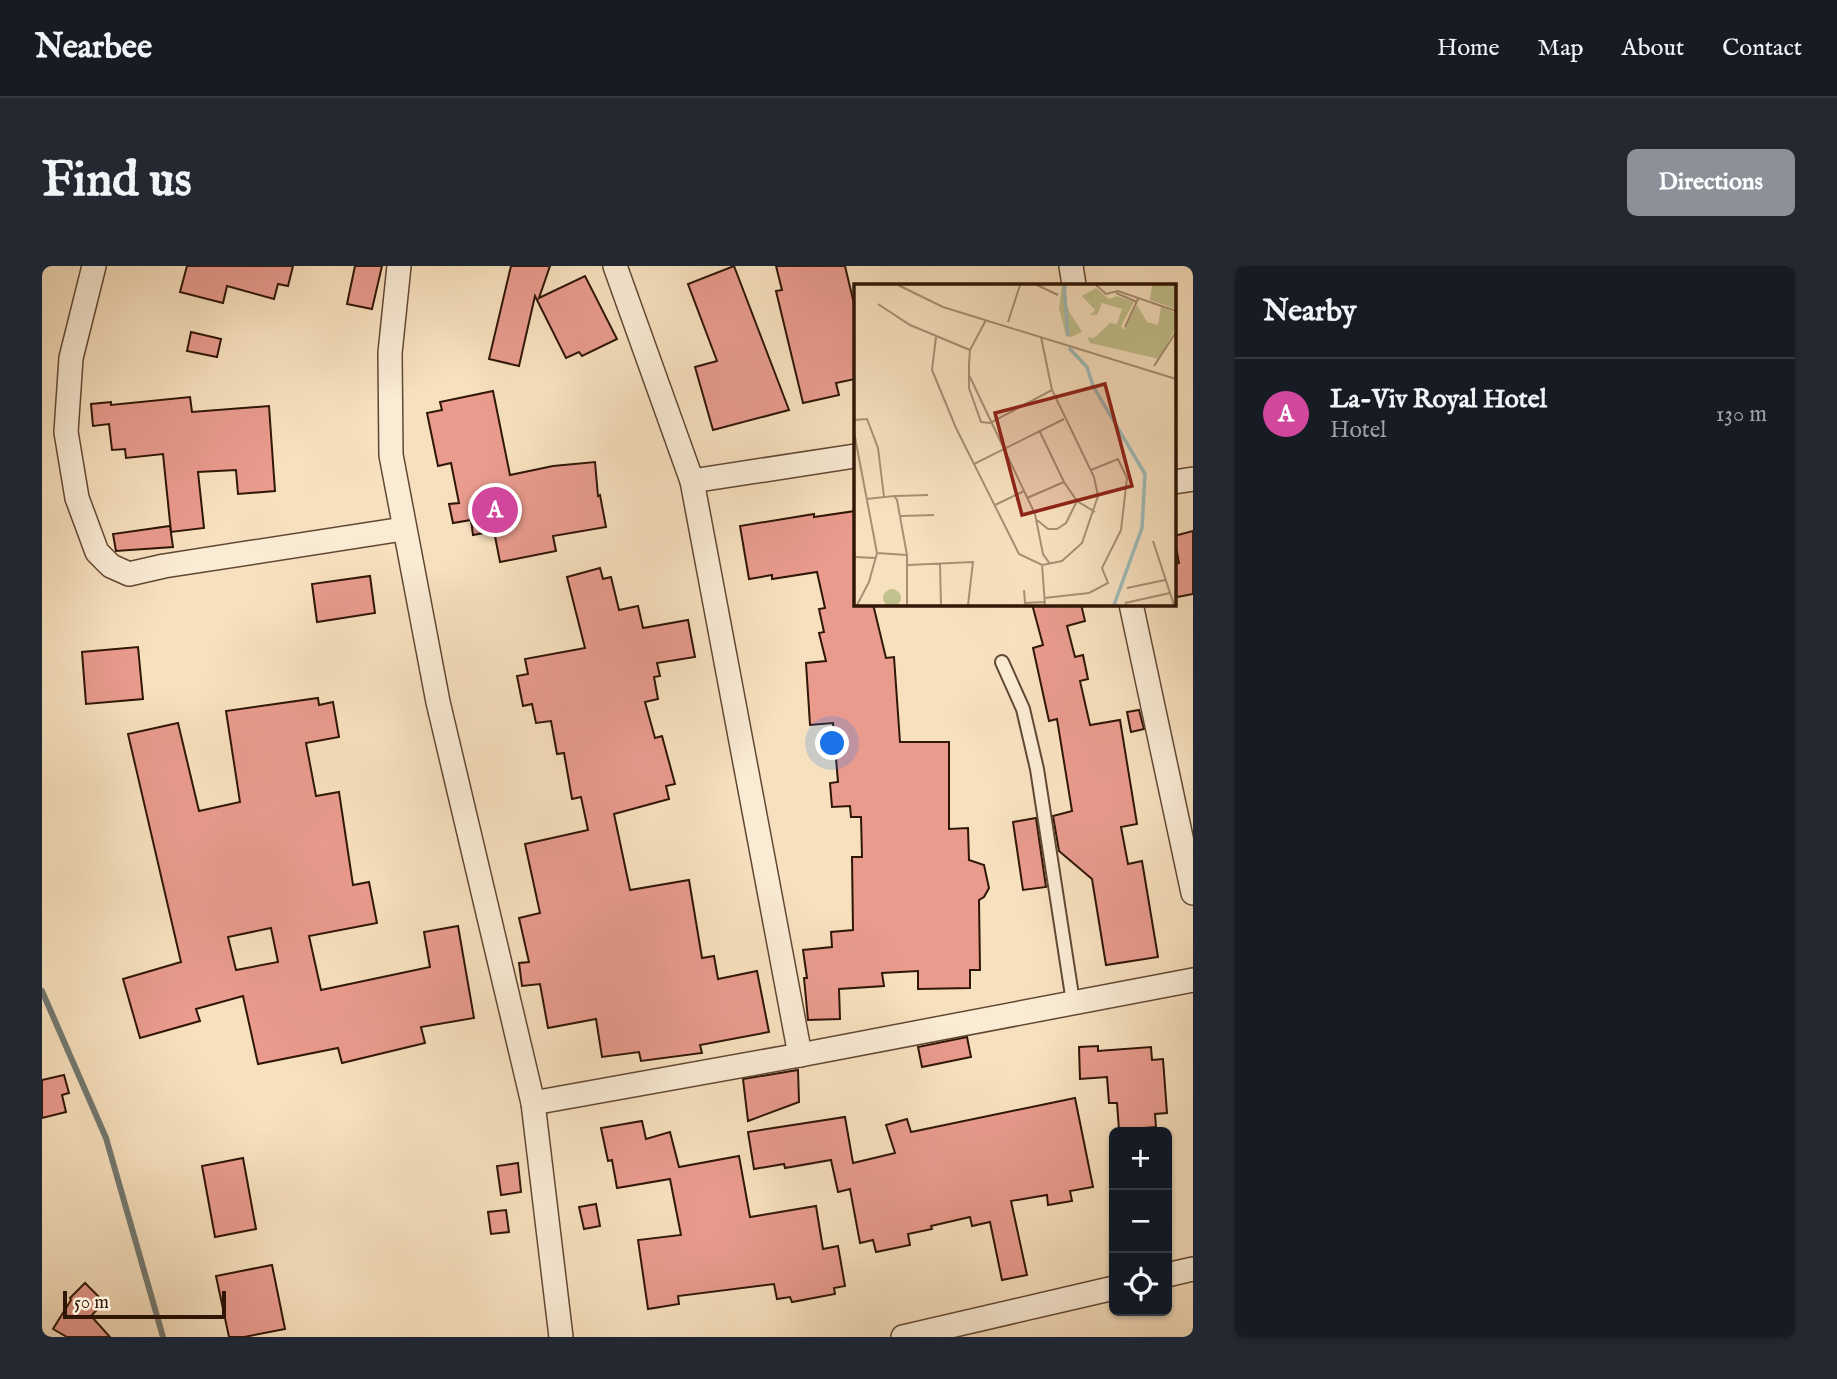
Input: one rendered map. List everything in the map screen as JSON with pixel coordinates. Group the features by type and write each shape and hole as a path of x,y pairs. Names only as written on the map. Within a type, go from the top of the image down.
{"street":[{"path":"94,266 71,358 66,432 76,498 97,552 110,566 129,574 164,566 403,529"},
{"path":"399,266 390,353 391,455 438,702 533,1102 561,1337"},
{"path":"615,266 692,481 800,1055"},
{"path":"1071,266 1074,284"},
{"path":"692,481 854,456"},
{"path":"1130,606 1193,893"},
{"path":"533,1102 800,1055 1193,979"},
{"path":"1172,1274 1193,1269"},
{"path":"903,1337 1109,1289"}],"lane":[{"path":"1002,662 1023,709 1037,769 1073,1002"}],"building":[{"path":"187,266 293,266 288,286 278,284 274,299 227,286 223,303 180,292"},
{"path":"355,266 382,266 372,309 347,304"},
{"path":"511,266 550,266 539,298 585,276 617,339 582,356 579,352 566,358 535,296 519,366 489,359"},
{"path":"734,266 789,410 713,430 695,367 717,361 688,284"},
{"path":"776,266 845,266 854,304 854,379 836,383 839,395 803,403 776,291 782,290"},
{"path":"191,332 221,339 217,357 187,351"},
{"path":"493,391 510,475 553,466 595,462 598,496 600,495 606,527 553,536 556,551 500,562 494,531 473,535 471,520 453,523 449,504 459,503 451,463 438,466 427,413 442,410 440,402"},
{"path":"190,397 192,412 269,406 275,491 238,494 236,470 198,472 204,528 171,532 163,454 126,458 125,449 112,450 109,424 93,426 91,404 111,402 111,405"},
{"path":"854,511 854,606 873,606 886,658 894,657 900,742 949,742 949,829 968,828 969,860 984,865 989,888 979,900 980,970 970,970 970,988 918,989 918,971 882,973 884,986 839,989 840,1019 808,1020 803,950 832,947 831,932 853,930 852,857 862,857 861,817 851,817 850,806 832,807 830,783 838,782 833,723 810,725 806,663 826,661 819,633 824,632 819,609 825,608 817,572 772,579 772,575 749,579 740,526 814,514 814,517"},
{"path":"170,526 173,547 116,551 113,534"},
{"path":"1193,531 1193,594 1177,597 1176,564 1179,563 1176,535"},
{"path":"600,568 603,579 611,577 619,610 638,606 643,628 688,620 695,657 657,663 660,676 654,677 658,699 645,702 655,738 662,736 675,784 666,786 669,799 614,814 630,890 689,880 702,958 714,956 718,979 757,971 769,1032 700,1045 702,1053 641,1061 639,1052 602,1057 596,1019 548,1028 540,984 522,986 519,963 529,962 519,918 540,913 525,844 588,830 581,797 572,799 564,753 557,754 551,721 536,723 532,704 523,706 517,676 528,674 525,659 585,648 567,577"},
{"path":"370,576 375,613 317,622 312,584"},
{"path":"1033,606 1081,606 1085,621 1067,626 1075,657 1083,655 1088,679 1080,681 1090,725 1120,720 1137,824 1121,827 1128,864 1142,861 1158,957 1106,965 1092,879 1059,851 1053,816 1072,811 1057,719 1049,721 1033,648 1043,645"},
{"path":"138,647 143,699 86,704 82,652"},
{"path":"318,698 319,705 333,702 339,737 306,743 316,796 339,792 353,885 369,882 377,923 309,936 321,990 430,967 424,932 458,926 474,1018 421,1027 425,1043 342,1063 338,1048 258,1064 243,996 196,1009 200,1021 140,1038 123,979 181,962 128,734 178,723 199,811 240,802 226,711","holes":["271,928 278,962 236,970 228,937"]},
{"path":"1139,710 1144,729 1131,732 1127,712"},
{"path":"1036,818 1046,887 1023,890 1013,822"},
{"path":"967,1037 971,1057 922,1067 918,1047"},
{"path":"1098,1046 1098,1051 1151,1047 1152,1060 1163,1059 1167,1113 1155,1114 1156,1127 1119,1127 1117,1103 1109,1103 1107,1077 1080,1079 1079,1047"},
{"path":"798,1070 799,1102 748,1121 743,1079"},
{"path":"64,1075 69,1093 62,1095 66,1112 42,1118 42,1080"},
{"path":"1075,1098 1093,1187 1070,1191 1072,1201 1048,1205 1047,1195 1011,1201 1027,1275 1002,1280 990,1222 972,1226 970,1217 931,1226 932,1229 908,1234 910,1245 876,1252 873,1240 860,1243 850,1189 838,1192 831,1160 785,1168 784,1164 754,1169 748,1132 845,1117 853,1163 895,1153 886,1125 907,1119 911,1132"},
{"path":"642,1121 646,1139 670,1132 679,1167 739,1156 750,1217 816,1206 823,1249 838,1246 845,1286 834,1288 835,1294 792,1302 790,1297 777,1299 774,1284 678,1296 679,1304 648,1309 638,1240 681,1235 670,1179 617,1188 612,1160 608,1161 601,1128"},
{"path":"243,1158 256,1229 215,1237 202,1166"},
{"path":"518,1163 521,1192 501,1195 497,1166"},
{"path":"596,1204 600,1226 584,1229 579,1207"},
{"path":"506,1210 509,1232 491,1234 488,1212"},
{"path":"272,1265 285,1329 244,1337 229,1337 216,1276"},
{"path":"85,1283 104,1302 91,1316 110,1337 67,1337 53,1329 70,1298"}],"waterway":[{"path":"42,991 106,1138 163,1337"}],"place":[{"name":"La-Viv Royal Hotel","path":"495,510"}]}
